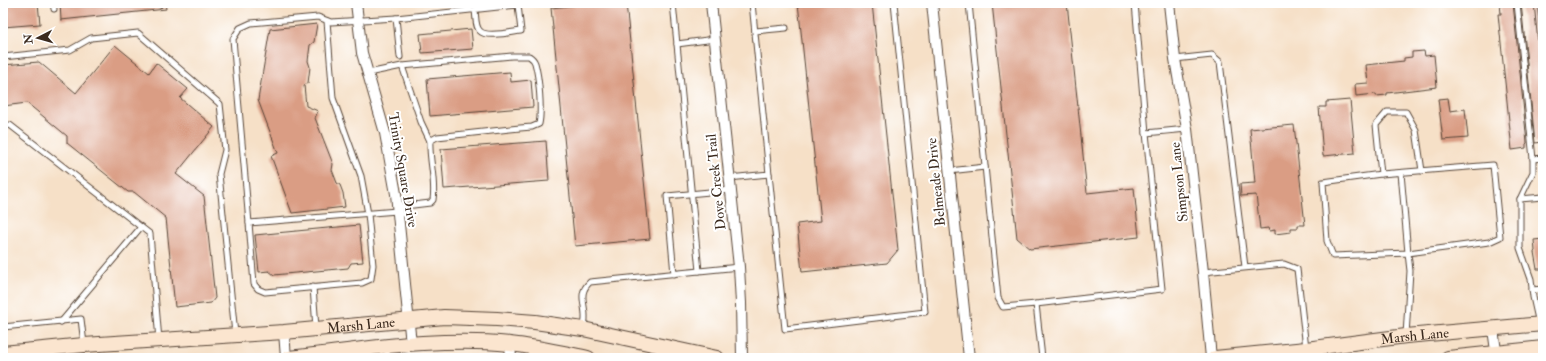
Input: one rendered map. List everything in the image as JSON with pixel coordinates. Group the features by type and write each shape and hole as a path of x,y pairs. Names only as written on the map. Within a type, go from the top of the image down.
{"main road":[{"name":"Marsh Lane","path":"3,353 85,352 159,340 284,332 444,317 536,322 583,329 717,358"},
{"name":"Marsh Lane","path":"1216,358 1306,349 1406,336 1541,324"},
{"name":"Marsh Lane","path":"287,358 387,352 411,344 439,342 510,344 588,358"},
{"name":"Marsh Lane","path":"1448,358 1497,355 1543,348"}],"street":[{"name":"Trinity Square Drive","path":"356,3 362,53 385,133 397,209 411,344"},
{"name":"Dove Creek Trail","path":"711,3 739,267 742,358"},
{"name":"Belmeade Drive","path":"932,3 969,358"},
{"name":"Simpson Lane","path":"1168,3 1174,59 1187,129 1211,358"},
{"path":"1493,329 1497,355"},
{"path":"284,332 287,358"},
{"path":"510,344 511,358"}],"lane":[{"path":"53,3 54,9"},
{"path":"673,3 699,271"},
{"path":"752,3 785,329 925,312 894,3"},
{"path":"968,3 998,298 1003,306 1036,304 1162,289 1146,133 1135,3"},
{"path":"1517,3 1533,159 1533,172 1520,199 1520,248 1531,280 1532,290 1541,324"},
{"path":"1540,3 1543,32"},
{"path":"327,21 333,98 361,176 368,214 373,265 371,279 362,283 265,292 258,289 254,284 233,39 240,28 251,23 318,18 327,21 358,21 518,5 521,31 490,35 480,32 477,26 475,10"},
{"path":"396,18 400,57"},
{"path":"755,31 786,28"},
{"path":"3,57 70,50 90,38 138,34 220,104 225,150 219,174 235,334"},
{"path":"677,44 715,39"},
{"path":"1174,59 1212,55 1220,62 1245,267"},
{"path":"368,73 402,66 512,56 530,56 535,62 539,99 539,124 532,127 437,136 430,141"},
{"path":"249,223 368,214 430,203 433,200 435,190 429,153 430,141 421,122 402,66"},
{"path":"1381,174 1376,125 1387,112 1406,112 1416,130 1422,171"},
{"path":"3,126 10,125 150,234 159,340"},
{"path":"1146,133 1187,129"},
{"path":"1533,159 1543,158"},
{"path":"1493,165 1500,237 1489,242 1408,253 1333,256 1327,241 1323,182 1381,174 1401,173 1493,165"},
{"path":"949,171 985,167"},
{"path":"1401,173 1410,271 1406,336"},
{"path":"729,178 769,174"},
{"path":"674,274 666,196 731,190"},
{"path":"1520,199 1543,197"},
{"path":"61,322 141,226"},
{"path":"1203,272 1284,264 1297,269 1306,349"},
{"path":"583,329 585,319 583,294 585,287 590,282 739,267"},
{"path":"313,287 316,328"},
{"path":"1532,290 1543,289"},
{"path":"1036,304 1042,358"},
{"path":"3,327 81,319 85,352"}],"building":[{"path":"3,3 38,3 40,24 3,27"},
{"path":"60,3 156,3 160,8 165,3 166,9 61,20"},
{"path":"599,3 626,3 650,239 575,246 551,8"},
{"path":"798,3 872,3 898,250 887,263 802,272 797,224 821,221"},
{"path":"992,3 1067,3 1087,193 1134,188 1139,237 1030,249 1017,238"},
{"path":"1500,3 1513,3 1527,143 1526,148 1512,150 1498,14 1501,14"},
{"path":"1521,3 1534,3 1543,92 1543,142 1535,143"},
{"path":"317,24 314,42 310,45 308,83 304,85 306,106 318,111 315,118 333,164 332,170 343,193 345,207 292,213 271,156 278,153 258,100 270,29"},
{"path":"471,29 473,49 422,53 420,34"},
{"path":"115,45 149,73 156,63 188,89 180,98 214,127 176,174 204,196 215,298 211,303 175,307 166,218 134,192 128,192 67,143 67,136 27,103 3,106 3,65 39,62 76,93"},
{"path":"1424,51 1425,56 1434,55 1437,87 1387,93 1387,95 1376,96 1376,94 1356,96 1355,84 1368,83 1366,65 1404,61 1404,58 1412,57 1412,52"},
{"path":"510,72 511,82 531,80 533,107 430,116 427,79"},
{"path":"1448,98 1450,111 1465,109 1468,138 1443,140 1438,99"},
{"path":"1350,100 1355,153 1323,156 1319,107 1326,107 1326,102"},
{"path":"1294,125 1305,225 1298,225 1298,228 1291,228 1291,232 1275,234 1275,230 1269,231 1268,228 1260,229 1256,195 1241,196 1240,184 1255,183 1250,129"},
{"path":"546,141 549,181 444,189 441,149"},
{"path":"359,225 363,262 351,263 348,268 274,275 269,271 259,272 255,235"},
{"path":"1543,239 1543,269 1537,269 1534,252 1534,240"}]}
